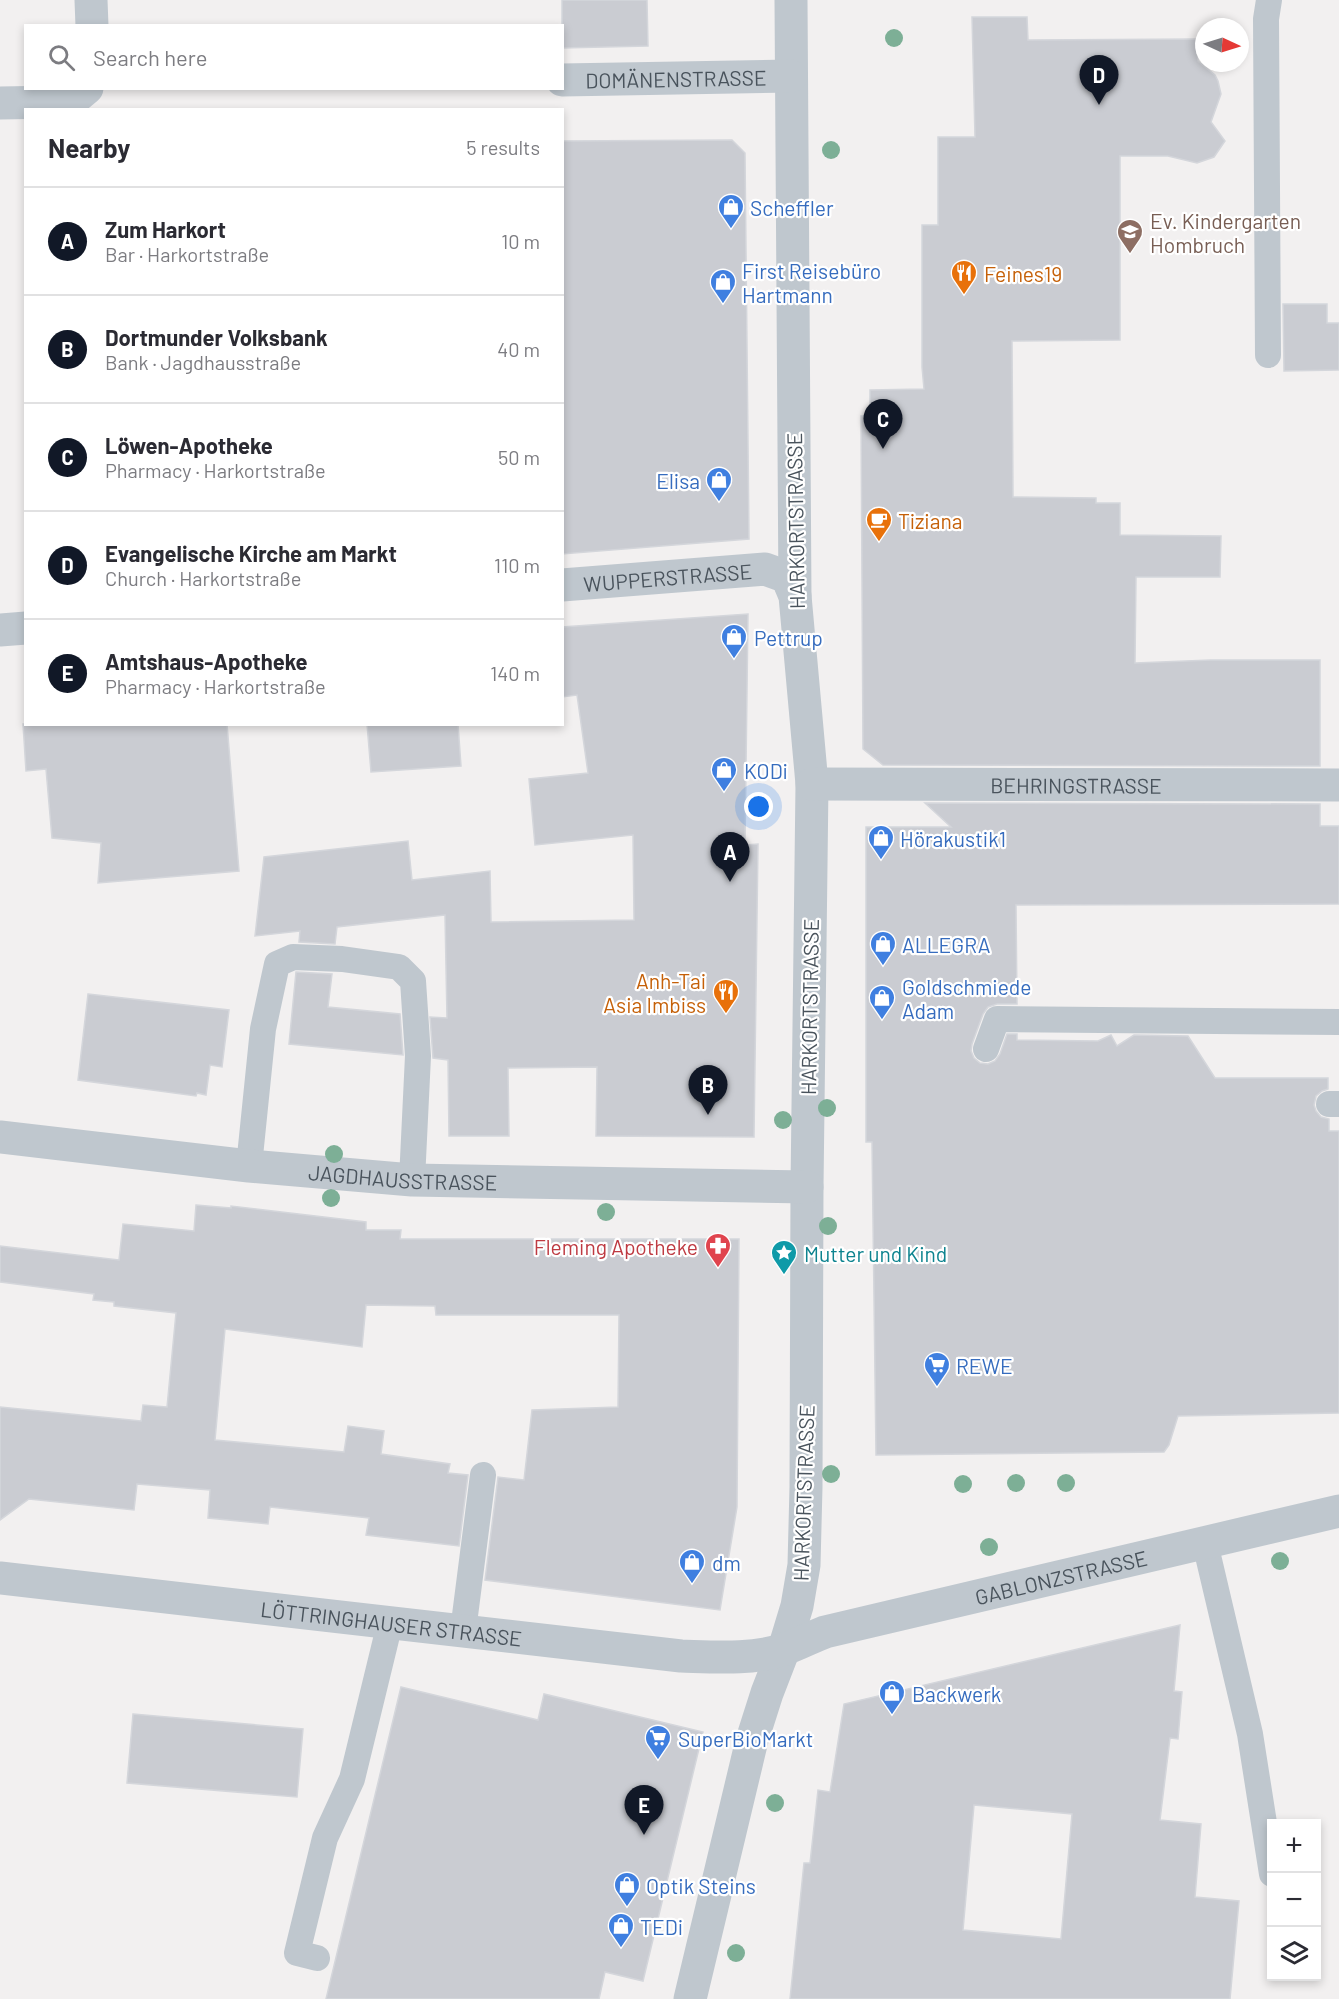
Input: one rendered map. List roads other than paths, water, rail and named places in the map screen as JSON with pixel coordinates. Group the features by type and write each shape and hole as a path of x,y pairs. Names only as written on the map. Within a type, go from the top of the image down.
{"street":[{"path":"92,0 92,24"},
{"name":"HARKORTSTRASSE","path":"690,1999 752,1740 784,1649 804,1565 812,784 795,596 790,0"},
{"name":"DOMÄNENSTRASSE","path":"564,80 791,76"},
{"path":"0,103 59,102 75,98 85,90"},
{"name":"WUPPERSTRASSE","path":"564,585 765,569 787,577 795,596"},
{"path":"0,630 24,628"},
{"name":"BEHRINGSTRASSE","path":"812,784 1339,785"},
{"name":"JAGDHAUSSTRASSE","path":"0,1137 249,1166 412,1180 807,1186"},
{"name":"GABLONZSTRASSE","path":"784,1649 825,1632 1339,1511"},
{"name":"LÖTTRINGHAUSER STRASSE","path":"0,1578 681,1656 727,1658 784,1649"}],"lane":[{"path":"1268,355 1266,19 1269,0"},
{"path":"249,1166 263,1029 277,964 293,957 342,959 399,967 413,981 418,1056 412,1180"},
{"path":"986,1049 998,1019 1339,1022"},
{"path":"463,1631 483,1475"},
{"path":"1205,1543 1250,1734 1272,1873"},
{"path":"317,1958 297,1953 325,1838 352,1779 390,1623"}],"place":[{"name":"Evangelische Kirche am Markt","path":"1099,105"},
{"name":"Scheffler","path":"731,230"},
{"name":"Ev. Kindergarten Hombruch","path":"1130,255"},
{"name":"Feines19","path":"964,296"},
{"name":"First Reisebüro Hartmann","path":"723,305"},
{"name":"Löwen-Apotheke","path":"883,449"},
{"name":"Elisa","path":"719,503"},
{"name":"Tiziana","path":"879,543"},
{"name":"Pettrup","path":"734,660"},
{"name":"KODi","path":"724,793"},
{"name":"Hörakustik1","path":"881,861"},
{"name":"Zum Harkort","path":"730,882"},
{"name":"ALLEGRA","path":"883,967"},
{"name":"Anh-Tai Asia Imbiss","path":"726,1015"},
{"name":"Goldschmiede Adam","path":"882,1021"},
{"name":"Dortmunder Volksbank","path":"708,1115"},
{"name":"Fleming Apotheke","path":"718,1269"},
{"name":"Mutter und Kind","path":"784,1276"},
{"name":"REWE","path":"937,1388"},
{"name":"dm","path":"692,1585"},
{"name":"Backwerk","path":"892,1716"},
{"name":"SuperBioMarkt","path":"658,1761"},
{"name":"Amtshaus-Apotheke","path":"644,1835"},
{"name":"Optik Steins","path":"627,1908"},
{"name":"TEDi","path":"621,1949"}]}
